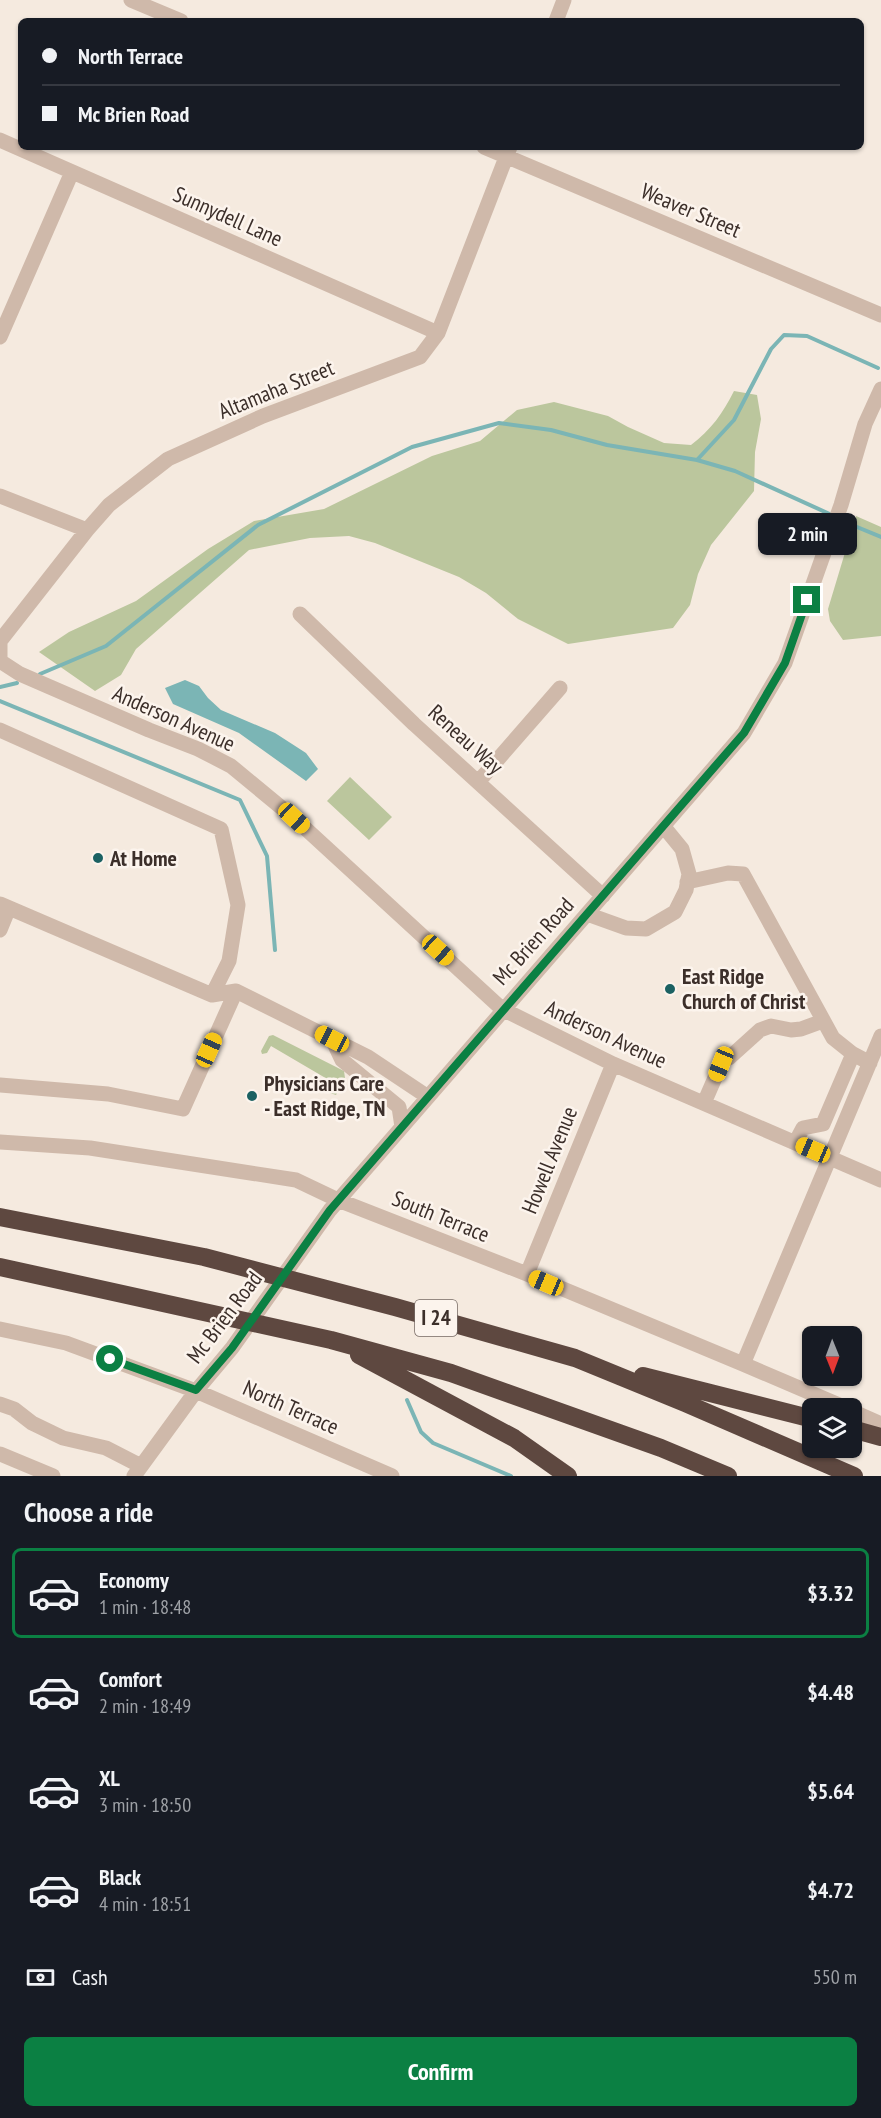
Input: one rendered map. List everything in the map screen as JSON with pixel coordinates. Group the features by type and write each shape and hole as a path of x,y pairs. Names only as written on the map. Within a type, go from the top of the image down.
{"highway":[{"name":"I 24","path":"0,1217 204,1257 395,1307 574,1358 854,1476"},
{"name":"I 24","path":"0,1267 331,1340 451,1372 661,1448 728,1476"},
{"path":"331,1340 514,1438 568,1476"},
{"path":"574,1358 802,1416"},
{"path":"862,1432 881,1437"}],"street":[{"path":"131,0 175,18"},
{"path":"557,18 564,0"},
{"name":"Sunnydell Lane","path":"0,140 18,148"},
{"name":"Sunnydell Lane","path":"22,150 438,333"},
{"name":"Weaver Street","path":"508,152 881,315"},
{"name":"Altamaha Street","path":"0,641 109,505 168,459 263,416 420,357 438,333 508,152"},
{"path":"0,337 72,172"},
{"name":"Mc Brien Road","path":"138,1471 196,1390 232,1348 334,1205 744,733 785,663 841,505 865,424 881,389"},
{"path":"0,496 87,530"},
{"name":"Reneau Way","path":"300,614 414,724 603,896"},
{"name":"Anderson Avenue","path":"0,641 0,661 20,674 198,749 231,766 294,818 502,1009 613,1064 881,1180"},
{"path":"479,781 560,688"},
{"path":"0,730 221,829 238,905 230,961 212,995"},
{"path":"587,914 626,928 646,929 675,912 689,874 682,849 664,827"},
{"path":"687,882 728,873 743,874 833,1038 853,1054 870,1063"},
{"path":"0,930 4,906 212,995 236,991 368,1057 428,1097"},
{"path":"0,1085 108,1094 183,1109 236,991"},
{"path":"704,1103 725,1061 760,1030 771,1026 791,1030 801,1029 823,1021"},
{"path":"743,1364 881,1036"},
{"path":"332,1039 342,1060 399,1107 402,1127"},
{"path":"795,1143 803,1128 823,1125 853,1054"},
{"name":"Howell Avenue","path":"527,1274 613,1064"},
{"name":"South Terrace","path":"0,1142 90,1148 296,1180 334,1205 527,1274 823,1398"},
{"name":"North Terrace","path":"0,1329 66,1343 196,1390 392,1476"},
{"path":"0,1404 14,1409 32,1423 63,1438 106,1448 138,1471"},
{"path":"862,1415 881,1424"},
{"path":"0,1454 53,1476"}],"green space":[{"path":"734,391 757,395 761,419 755,452 754,491 711,545 698,574 690,605 673,628 568,644 518,619 486,593 459,577 375,543 349,536 310,538 249,550 136,649 121,675 95,691 39,652 69,632 136,601 208,549 254,521 324,509 432,456 480,441 517,410 554,402 608,416 664,443 691,445 716,421"},
{"path":"856,516 881,527 881,636 843,640 830,621 828,609"},
{"path":"350,777 392,817 369,840 327,801"},
{"path":"273,1035 344,1071 345,1078 336,1095 330,1093 334,1083 271,1046 267,1053 262,1054 261,1051 269,1036"}],"water":[{"path":"185,680 199,686 221,710 275,733 306,753 318,769 306,781 239,733 173,704 165,688"}],"waterway":[{"path":"697,460 734,420 771,349 784,335 807,336 878,368"},
{"path":"40,674 106,646 258,525 412,447 499,423 551,430 607,445 697,460 735,471 834,516"},
{"path":"840,520 881,537"},
{"path":"0,687 17,683"},
{"path":"0,701 240,800 267,856 275,950"},
{"path":"407,1400 421,1432 433,1443 511,1476"}],"place":[{"name":"At Home","path":"98,858"},
{"name":"East Ridge Church of Christ","path":"670,989"},
{"name":"Physicians Care - East Ridge, TN","path":"252,1096"}],"route":[{"path":"110,1359 196,1390 232,1348 330,1210 502,1009 744,733 785,663 807,600"}]}
